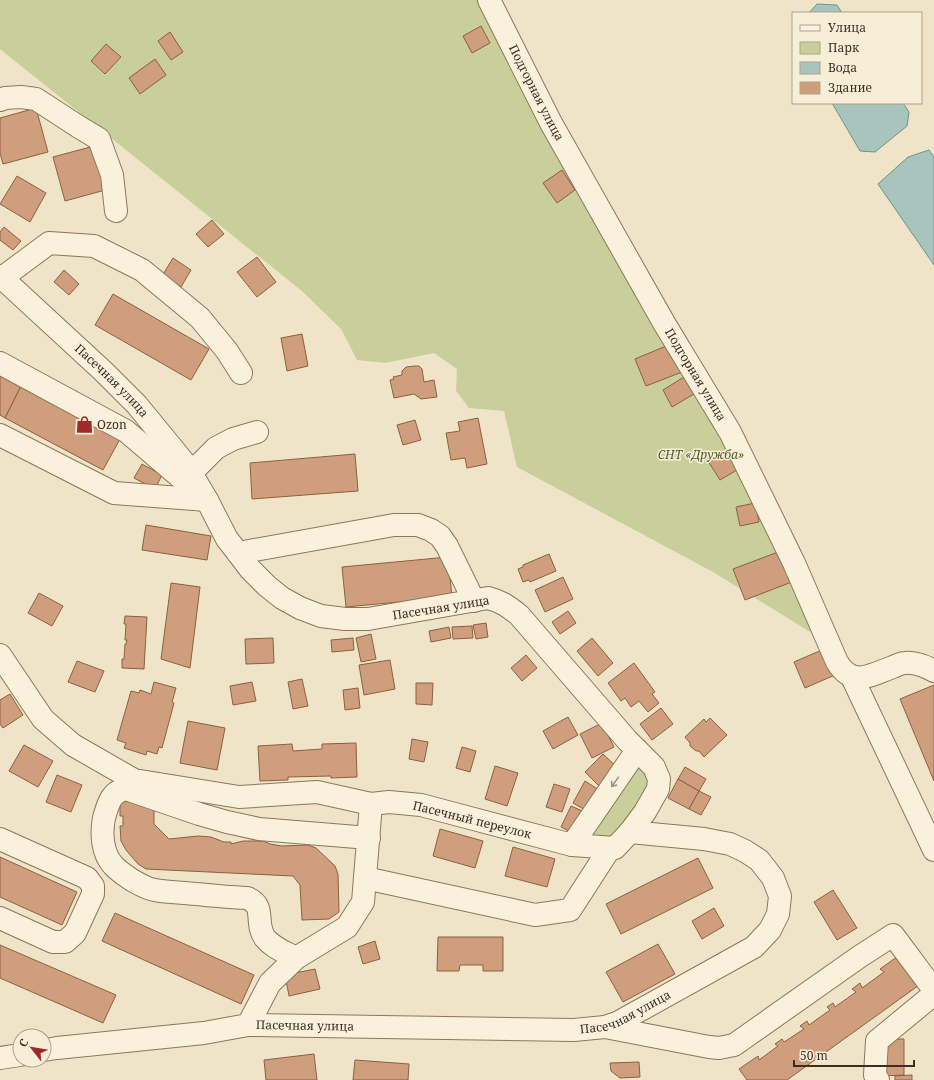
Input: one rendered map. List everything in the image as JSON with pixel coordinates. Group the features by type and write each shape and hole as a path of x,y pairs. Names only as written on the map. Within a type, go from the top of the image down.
{"street":[{"name":"Подгорная улица","path":"489,0 551,123 664,323 730,432 794,563 837,662 846,674 852,677"},
{"path":"0,100 5,98 21,97 36,99 99,139 112,176 116,211"},
{"path":"1,280 49,243 94,246 142,270 200,318 227,351 241,372"},
{"name":"Пасечная улица","path":"1,280 103,371 137,405 187,466 207,500 227,539 250,569 282,598 300,608 321,616 345,620 368,620 488,598 497,600 519,615 627,740 654,767 659,779 658,789 646,812 615,848 610,848"},
{"name":"Пасечная улица","path":"0,363 126,431 207,500"},
{"path":"191,473 216,448 233,438 257,432"},
{"path":"0,435 114,493 207,500"},
{"path":"238,553 394,524 418,525 431,530 440,536 447,546 474,601"},
{"name":"Пасечный переулок","path":"0,655 43,719 73,745 134,780 239,797 317,792 371,804 389,802 422,805 572,845 610,848"},
{"path":"852,677 862,678 903,663 914,663 926,666 934,671"},
{"path":"852,677 934,850"},
{"path":"572,845 637,750"},
{"path":"296,958 272,946 264,937 260,929 258,906 252,900 246,898 154,890 137,883 124,875 113,865 106,854 103,838 103,826 110,800 119,790 126,789 199,814 259,829 369,838"},
{"name":"Пасечная улица","path":"248,1025 270,982 296,958 347,927 363,902 371,804"},
{"name":"Пасечная улица","path":"52,1049 204,1033 248,1025 574,1030 605,1027 617,1023 754,947 770,930 778,914 780,896 773,878 759,860 730,844 704,839 630,832"},
{"path":"0,839 87,878 93,886 93,894 75,933 65,942 53,942 0,918"},
{"path":"365,878 535,915 570,910 610,848"},
{"path":"605,1027 709,1047 719,1048 734,1045 859,957 893,935 934,990"},
{"path":"878,1080 875,1075 877,1041 934,994"},
{"path":"0,1058 12,1056"}],"green space":[{"name":"СНТ «Дружба»","path":"0,0 500,0 525,46 540,84 742,433 844,653 713,572 517,467 504,411 469,408 456,391 457,369 434,353 385,363 357,360 341,329 302,291 0,49"},
{"path":"636,764 648,769 650,790 611,839 592,836"}],"water":[{"path":"817,4 837,5 841,12 810,12"},
{"path":"833,104 904,104 909,112 907,126 875,152 860,151"},
{"path":"929,150 934,157 934,265 878,184 908,157"}],"building":[{"path":"481,26 490,43 472,53 463,36"},
{"path":"170,32 183,52 171,60 158,41"},
{"path":"106,44 121,57 105,74 91,61"},
{"path":"155,59 166,75 140,94 129,78"},
{"path":"36,108 48,152 3,164 0,153 0,118"},
{"path":"98,145 109,189 65,201 53,157"},
{"path":"562,170 575,190 557,203 543,183"},
{"path":"17,176 46,193 30,222 0,204"},
{"path":"212,220 224,234 208,247 196,234"},
{"path":"4,227 21,241 13,250 0,240 0,232"},
{"path":"257,257 276,282 257,297 237,272"},
{"path":"173,258 191,270 181,287 162,276"},
{"path":"64,270 79,284 69,295 54,282"},
{"path":"113,294 209,349 191,380 95,325"},
{"path":"302,334 308,366 287,371 281,338"},
{"path":"671,344 682,372 646,386 635,359"},
{"path":"419,366 422,369 424,382 434,380 437,397 421,399 414,394 394,398 390,380 394,379 393,377 402,375 402,371 406,367"},
{"path":"0,374 21,386 5,418 0,415"},
{"path":"684,377 694,394 672,407 663,390"},
{"path":"21,386 120,439 103,470 5,418"},
{"path":"478,418 487,464 467,468 465,458 451,460 446,433 460,431 458,422"},
{"path":"415,420 421,440 403,445 397,425"},
{"path":"726,451 737,470 720,480 708,461"},
{"path":"355,454 358,491 252,499 250,463"},
{"path":"142,464 162,475 155,489 134,478"},
{"path":"755,503 759,522 740,526 736,507"},
{"path":"146,525 211,536 207,560 142,550"},
{"path":"786,549 797,580 745,600 733,569"},
{"path":"549,554 556,571 530,582 529,580 523,582 518,569 523,567 523,565"},
{"path":"448,557 452,597 346,607 342,567"},
{"path":"563,577 573,599 545,612 535,590"},
{"path":"171,583 200,587 190,668 161,659"},
{"path":"39,593 63,606 52,626 28,613"},
{"path":"568,611 576,623 560,634 552,622"},
{"path":"125,616 147,617 144,669 122,668 122,659 124,659 125,644 127,640 125,640"},
{"path":"486,623 488,637 476,639 473,625"},
{"path":"472,626 473,638 453,639 452,627"},
{"path":"449,627 451,638 431,642 429,631"},
{"path":"371,634 376,659 361,662 356,638"},
{"path":"273,638 274,663 246,664 245,639"},
{"path":"353,638 354,650 332,652 331,640"},
{"path":"592,638 613,663 598,676 577,651"},
{"path":"824,649 835,675 805,688 794,662"},
{"path":"526,655 537,668 522,681 511,668"},
{"path":"390,660 395,689 364,695 359,665"},
{"path":"77,661 104,671 95,692 68,682"},
{"path":"634,663 655,692 652,694 659,703 648,712 639,701 631,707 625,698 621,701 608,683"},
{"path":"302,679 308,706 293,709 288,682"},
{"path":"154,682 176,688 172,702 174,703 162,748 159,747 157,754 147,751 146,755 124,748 126,743 117,740 131,691 139,693 140,690 151,694"},
{"path":"252,682 256,701 233,705 230,686"},
{"path":"416,683 433,683 432,705 416,704"},
{"path":"934,685 934,781 900,699"},
{"path":"358,688 360,708 345,710 343,690"},
{"path":"10,694 23,715 3,728 0,724 0,700"},
{"path":"661,708 673,724 652,740 640,724"},
{"path":"568,717 578,735 553,749 543,731"},
{"path":"710,718 727,735 704,757 699,751 696,751 690,746 690,743 685,737 704,719 706,722"},
{"path":"188,721 225,728 217,770 180,763"},
{"path":"602,723 614,747 592,758 580,734"},
{"path":"412,739 428,742 424,762 409,759"},
{"path":"356,743 357,777 288,777 288,780 260,781 258,746 292,744 293,751 322,749 322,744"},
{"path":"24,745 53,761 38,787 9,771"},
{"path":"462,747 476,751 470,772 456,768"},
{"path":"603,754 621,771 603,790 585,772"},
{"path":"495,766 518,773 507,806 485,799"},
{"path":"685,767 706,779 699,791 678,779"},
{"path":"57,775 82,785 71,812 46,802"},
{"path":"678,779 699,791 689,809 668,798"},
{"path":"585,781 599,790 587,811 573,803"},
{"path":"554,784 570,789 562,812 546,807"},
{"path":"699,791 711,797 701,815 689,809"},
{"path":"120,801 154,801 154,824 169,839 198,836 211,837 224,842 231,842 231,844 243,841 263,841 281,846 308,845 316,848 335,866 338,874 339,912 329,919 302,920 300,885 293,876 146,869 138,864 126,850 121,841 120,826 123,826 123,816 120,816"},
{"path":"571,806 587,813 577,835 561,827"},
{"path":"440,829 483,841 475,868 433,856"},
{"path":"513,847 555,859 547,887 505,876"},
{"path":"0,857 77,892 62,925 0,897"},
{"path":"698,858 713,888 621,934 606,904"},
{"path":"833,890 857,928 837,940 814,902"},
{"path":"714,908 724,926 702,939 692,921"},
{"path":"115,913 254,975 241,1004 102,941"},
{"path":"438,937 503,937 503,971 483,971 483,965 460,965 459,971 437,971"},
{"path":"375,941 380,959 363,964 358,947"},
{"path":"658,944 675,974 623,1002 606,972"},
{"path":"0,945 116,995 103,1023 0,978"},
{"path":"901,954 922,983 787,1080 747,1080 739,1069 758,1056 759,1060 778,1046 775,1044 782,1039 784,1042 804,1029 800,1026 807,1021 809,1025 830,1010 827,1007 833,1003 835,1007 856,992 852,989 860,983 862,988 884,972 880,969"},
{"path":"315,969 320,989 289,996 285,975"},
{"path":"881,1039 904,1039 904,1075 881,1076"},
{"path":"314,1054 317,1080 266,1080 264,1060"},
{"path":"355,1060 409,1064 408,1080 353,1080"},
{"path":"639,1062 640,1077 620,1078 611,1071 610,1063"},
{"path":"912,1075 912,1080 895,1080 895,1076"}],"place":[{"name":"Ozon","path":"84,425"}]}
